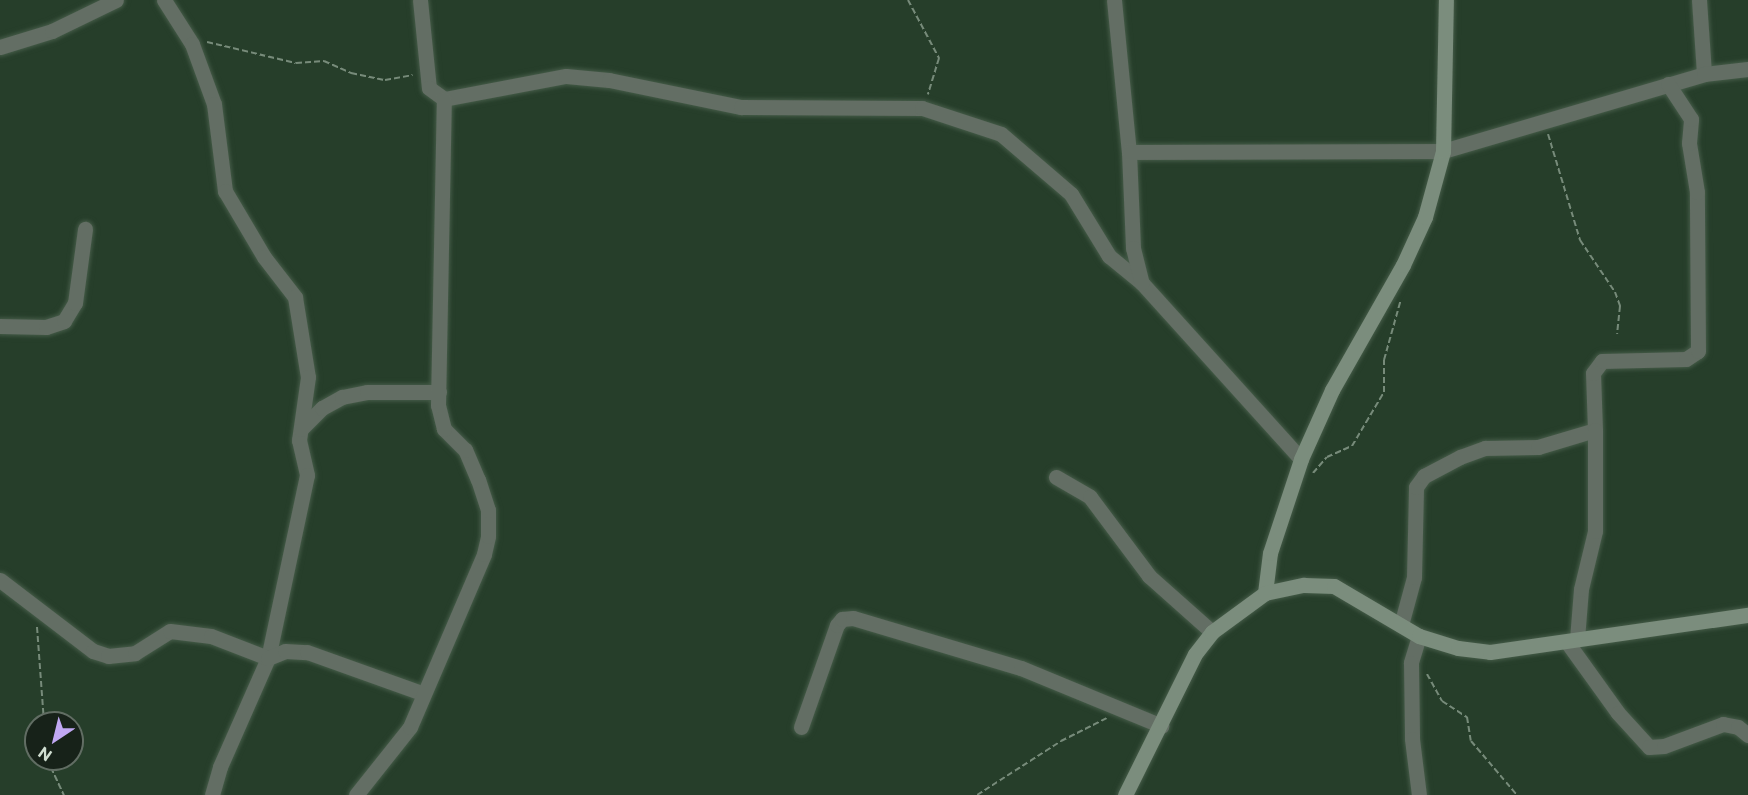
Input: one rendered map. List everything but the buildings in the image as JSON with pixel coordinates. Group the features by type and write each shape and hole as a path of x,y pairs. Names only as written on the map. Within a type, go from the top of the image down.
{"street":[{"path":"0,47 52,32 116,0"},
{"path":"164,0 192,44 214,104 225,192 264,257 295,297 308,377 300,430 307,475 268,658 220,766 212,795"},
{"path":"420,0 427,73 432,92 444,99 566,76 609,80 741,107 922,108 1001,134 1026,153 1071,194 1109,256 1142,283 1300,459"},
{"path":"1114,0 1129,152 1133,248 1142,283"},
{"path":"1264,593 1270,553 1300,459 1332,390 1399,272 1425,217 1443,151 1446,0"},
{"path":"1699,0 1704,74"},
{"path":"1129,152 1443,151 1704,74 1748,69"},
{"path":"1668,84 1691,119 1689,143 1697,192 1694,222 1699,345 1696,354 1686,359 1598,363 1591,386 1595,430 1596,531 1581,589 1572,640 1618,713 1649,747 1664,746 1723,724 1738,727 1748,735"},
{"path":"356,795 406,733 484,554 489,517 468,456 444,429 439,392 444,99"},
{"path":"0,326 46,327 64,321 75,303 85,229"},
{"path":"300,430 322,408 342,397 367,392 439,392"},
{"path":"1401,625 1414,577 1413,524 1420,480 1439,466 1485,448 1538,447 1595,430"},
{"path":"1056,477 1090,497 1149,576 1212,632"},
{"path":"0,580 34,609 93,651 108,656 135,653 170,631 211,636 268,658 285,651 307,652 424,694"},
{"path":"1125,795 1162,726 1195,654 1212,632 1264,593 1304,585 1334,586 1419,636 1458,648 1490,652 1748,615"},
{"path":"801,727 837,625 843,619 853,618 1022,668 1162,726"},
{"path":"1419,636 1413,651 1412,739 1419,795"}],"path":[{"path":"908,0 939,58 922,108"},
{"path":"192,44 208,41 296,63 324,61 351,73 385,80 427,73"},
{"path":"1544,120 1580,240 1615,292 1620,306 1617,334"},
{"path":"1312,473 1327,457 1352,446 1384,392 1384,360 1401,308 1399,272"},
{"path":"34,609 43,711"},
{"path":"1413,651 1442,701 1467,717 1471,741 1502,773 1517,795"},
{"path":"977,795 1061,741 1123,710"},
{"path":"53,771 64,795"}]}
